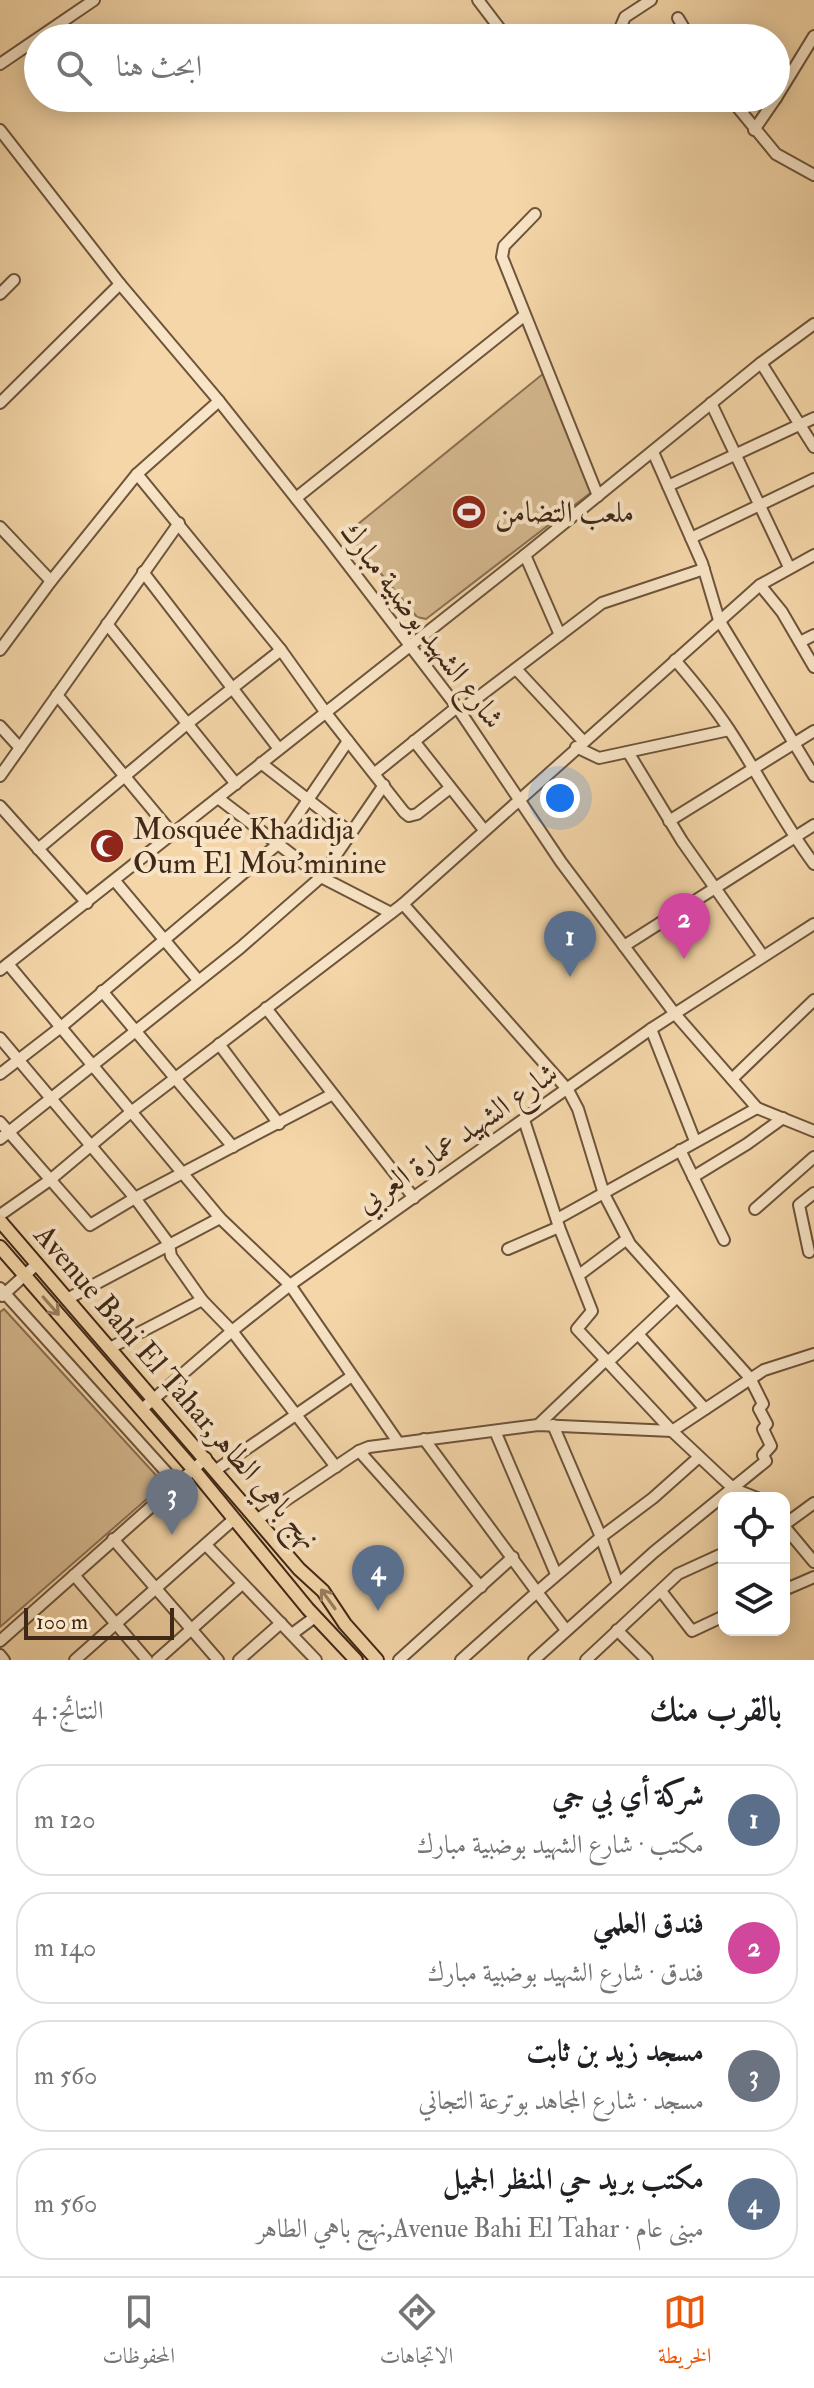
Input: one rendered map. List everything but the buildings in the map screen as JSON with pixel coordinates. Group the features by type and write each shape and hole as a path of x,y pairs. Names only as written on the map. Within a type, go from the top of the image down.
{"main road":[{"name":"Avenue Bahi El Tahar,نهج باهي الطاهر","path":"0,1221 299,1569 323,1591 345,1624 377,1660"},
{"name":"Avenue Bahi El Tahar,نهج باهي الطاهر","path":"0,1247 194,1470 315,1617 356,1660"}],"street":[{"path":"59,24 94,0"},
{"path":"478,0 496,24"},
{"path":"622,24 625,17 651,0"},
{"path":"678,18 682,24"},
{"path":"790,75 814,36"},
{"path":"0,64 24,48"},
{"path":"740,112 776,154 814,175"},
{"path":"754,130 766,112"},
{"name":"شارع الشهيد بوضبية مبارك","path":"0,130 120,284 219,401 410,646 458,709 561,862 675,1014 757,1108 814,1131"},
{"path":"535,214 502,251 598,496"},
{"path":"0,294 14,280"},
{"path":"0,403 120,284"},
{"path":"296,498 525,315"},
{"path":"398,1442 290,1285 220,1218 61,1027 4,967 525,555 761,363 814,324"},
{"path":"761,363 814,447"},
{"path":"0,650 137,474 219,401"},
{"path":"711,403 789,567"},
{"path":"668,486 814,418"},
{"path":"653,452 704,569 719,620 814,776"},
{"path":"137,474 281,650 326,713 409,816 417,814 450,788"},
{"path":"691,538 814,479"},
{"path":"0,776 179,523"},
{"path":"0,527 51,581"},
{"path":"525,555 560,635"},
{"path":"0,1215 50,1180 131,1112 403,904 760,585 814,555"},
{"path":"375,773 602,603 704,569"},
{"path":"143,572 279,749"},
{"path":"760,585 782,612 814,667"},
{"path":"107,624 236,784"},
{"path":"800,642 814,635"},
{"path":"38,849 281,650"},
{"path":"675,660 729,730 814,864"},
{"path":"516,669 580,744 599,758 729,730"},
{"path":"57,695 172,833"},
{"path":"0,726 20,748"},
{"path":"669,821 814,731"},
{"path":"0,1074 61,1027 278,844 348,741"},
{"path":"414,741 484,830"},
{"path":"628,752 669,821 763,956"},
{"path":"261,763 351,833"},
{"path":"4,1135 321,877 384,785"},
{"path":"218,798 321,877 391,913"},
{"path":"0,806 87,903"},
{"path":"624,946 814,825"},
{"path":"115,881 198,980"},
{"path":"403,904 568,1090 578,1109 604,1194 627,1239 750,1378 763,1404 759,1409 767,1424 763,1429 771,1446 763,1455 766,1461 654,1552 534,1660"},
{"name":"شارع الشهيد عمارة العربي","path":"141,1410 290,1285 651,1029 813,926"},
{"path":"102,991 233,1147"},
{"path":"732,1079 814,1000"},
{"path":"266,1008 414,1198"},
{"path":"651,1029 695,1141"},
{"path":"0,1038 135,1198 169,1244 171,1256 202,1300 232,1331 336,1467"},
{"path":"219,1044 279,1124"},
{"path":"0,1122 4,1135 90,1225 182,1172 331,1095"},
{"path":"508,1249 757,1108"},
{"path":"693,1177 783,1118"},
{"path":"524,1120 558,1223 592,1311 577,1329 672,1431 734,1489 742,1492"},
{"path":"680,1150 724,1240"},
{"path":"755,1209 814,1157"},
{"path":"809,1252 799,1205 814,1193"},
{"path":"67,1299 220,1218"},
{"path":"579,1275 627,1239"},
{"path":"37,1264 1,1293 177,1484"},
{"path":"538,1425 677,1297"},
{"path":"110,1348 202,1300"},
{"path":"638,1334 705,1409"},
{"path":"258,1519 359,1451 398,1442 538,1425 672,1431 750,1378 785,1362 814,1354"},
{"path":"216,1470 352,1376"},
{"path":"553,1425 618,1584"},
{"path":"495,1431 556,1574"},
{"path":"424,1439 566,1630"},
{"path":"359,1451 481,1587"},
{"path":"461,1660 556,1574 653,1498 699,1457"},
{"path":"0,1641 206,1458"},
{"path":"790,1521 814,1503"},
{"path":"75,1660 234,1519"},
{"path":"790,1533 814,1562"},
{"path":"113,1539 218,1660"},
{"path":"206,1545 316,1660"},
{"path":"586,1660 678,1574 718,1556"},
{"path":"399,1660 513,1557"},
{"path":"74,1575 147,1660"},
{"path":"790,1587 814,1577"},
{"path":"157,1660 242,1584"},
{"path":"661,1591 692,1631 718,1619"},
{"path":"292,1634 315,1617"},
{"path":"239,1660 281,1623"},
{"path":"617,1630 647,1660"},
{"path":"0,1655 4,1660"}],"shaded area":[{"name":"ملعب التضامن","path":"544,373 593,491 426,619 417,617 347,533"},
{"path":"4,1309 164,1484 0,1627 0,1312"}],"place":[{"name":"ملعب التضامن","path":"469,512"},
{"name":"Mosquée Khadidja Oum El Mou'minine","path":"107,846"},
{"name":"فندق العلمي","path":"684,959"},
{"name":"شركة أي بي جي","path":"570,977"},
{"name":"مسجد زيد بن ثابت","path":"172,1535"},
{"name":"مكتب بريد حي المنظر الجميل","path":"378,1611"}]}
